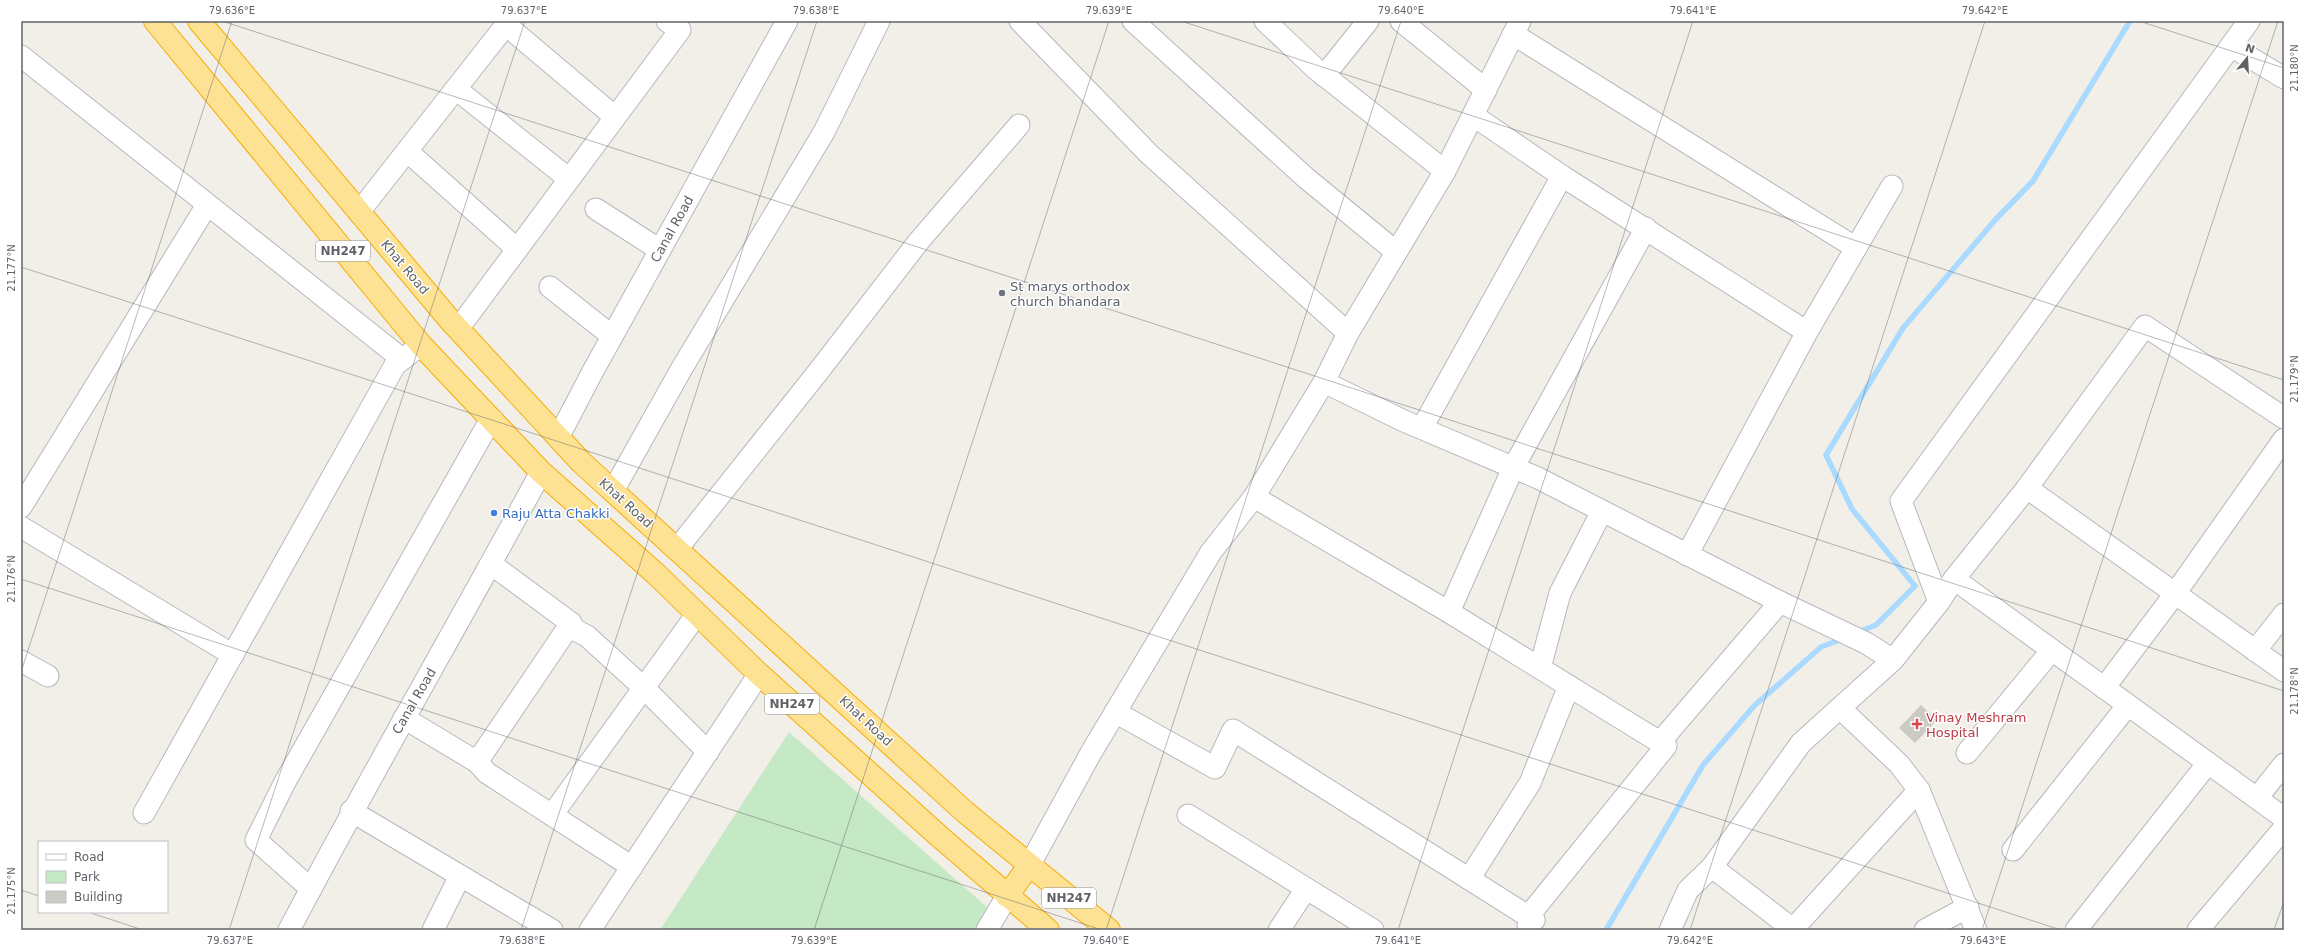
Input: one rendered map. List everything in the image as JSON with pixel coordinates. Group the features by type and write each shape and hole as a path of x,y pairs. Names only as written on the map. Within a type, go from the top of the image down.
{"highway":[{"name":"NH247","path":"155,21 421,345 541,472 697,614 759,674 1007,896 1048,930"},
{"name":"Khat Road","path":"199,21 458,329 558,438 613,491 965,812 1029,866 1109,930"},
{"path":"541,472 558,438"},
{"path":"1007,896 1029,866"}],"street":[{"name":"Canal Road","path":"558,438 612,336 787,21"},
{"path":"613,491 682,368 824,132 879,21"},
{"path":"1020,21 1149,154 1348,333"},
{"path":"1133,21 1306,178 1395,252"},
{"path":"1265,21 1324,76 1445,171"},
{"path":"1324,76 1368,21"},
{"path":"1401,21 1486,90"},
{"path":"1938,602 1901,500 2249,21"},
{"path":"360,212 508,23 615,117"},
{"path":"458,329 615,117 678,24"},
{"path":"1029,866 1115,712 1212,552 1254,496 1324,382 1348,333 1395,252 1445,171 1474,116 1516,28 1856,248"},
{"path":"2231,46 2284,78"},
{"path":"24,62 402,359"},
{"path":"456,89 569,179"},
{"path":"1474,116 1562,176 1646,228 1807,332"},
{"path":"677,549 818,372 919,241 1019,125"},
{"path":"407,151 517,249"},
{"path":"1422,428 1562,176"},
{"path":"1687,555 1807,332 1892,186"},
{"path":"21,507 207,205"},
{"path":"596,209 660,250"},
{"path":"1449,612 1513,468 1646,228"},
{"path":"550,287 612,336"},
{"path":"1670,930 1688,890 1712,867 1801,743 1893,660 1954,579 2027,488 2145,326 2284,418"},
{"path":"144,813 394,365 421,345"},
{"path":"1324,382 1422,428 1513,468 1602,511 1780,602 1866,643 1893,660"},
{"path":"311,889 256,840 285,782 492,419"},
{"path":"2104,688 2174,594 2284,439"},
{"name":"Canal Road","path":"289,930 351,811 491,564 541,472"},
{"path":"2027,488 2284,671"},
{"path":"1115,712 1215,768 1233,730 1469,879 1529,925 1532,913 1666,746 1449,612 1254,496"},
{"path":"1540,668 1560,593 1602,511"},
{"path":"21,527 233,655"},
{"path":"491,564 571,622 575,630 587,636 645,689 708,752"},
{"path":"1954,579 2284,818"},
{"path":"1660,742 1780,602"},
{"path":"552,815 645,689 697,614"},
{"path":"2255,651 2284,614"},
{"path":"477,762 571,622"},
{"path":"1967,753 2052,650"},
{"path":"21,661 48,676"},
{"path":"590,930 759,674"},
{"path":"1469,879 1530,783 1569,686"},
{"path":"2013,850 2128,705"},
{"path":"1840,708 1899,764 1919,790 1968,907 1976,930"},
{"path":"404,718 477,762 487,773 632,867"},
{"path":"2076,930 2208,763"},
{"path":"2257,798 2284,764"},
{"path":"1712,867 1793,929 1919,790"},
{"path":"351,811 552,930"},
{"path":"1188,815 1373,930"},
{"path":"2198,930 2284,828"},
{"path":"434,930 460,876"},
{"path":"1279,930 1306,889"},
{"path":"987,930 1007,896"},
{"path":"1925,930 1928,926 1968,907"}],"green space":[{"path":"789,732 989,909 977,930 660,930"}],"building":[{"path":"1921,705 1937,720 1915,743 1899,728"}],"waterway":[{"path":"1858,632 1876,625 1915,586 1852,509 1826,455 1903,328 1996,219 2033,181 2130,21"},
{"path":"1606,930 1703,765 1754,706 1821,647 1842,639"}],"place":[{"name":"St marys orthodox church bhandara","path":"1002,293"},
{"name":"Raju Atta Chakki","path":"494,513"},
{"name":"Vinay Meshram Hospital","path":"1917,724"}]}
